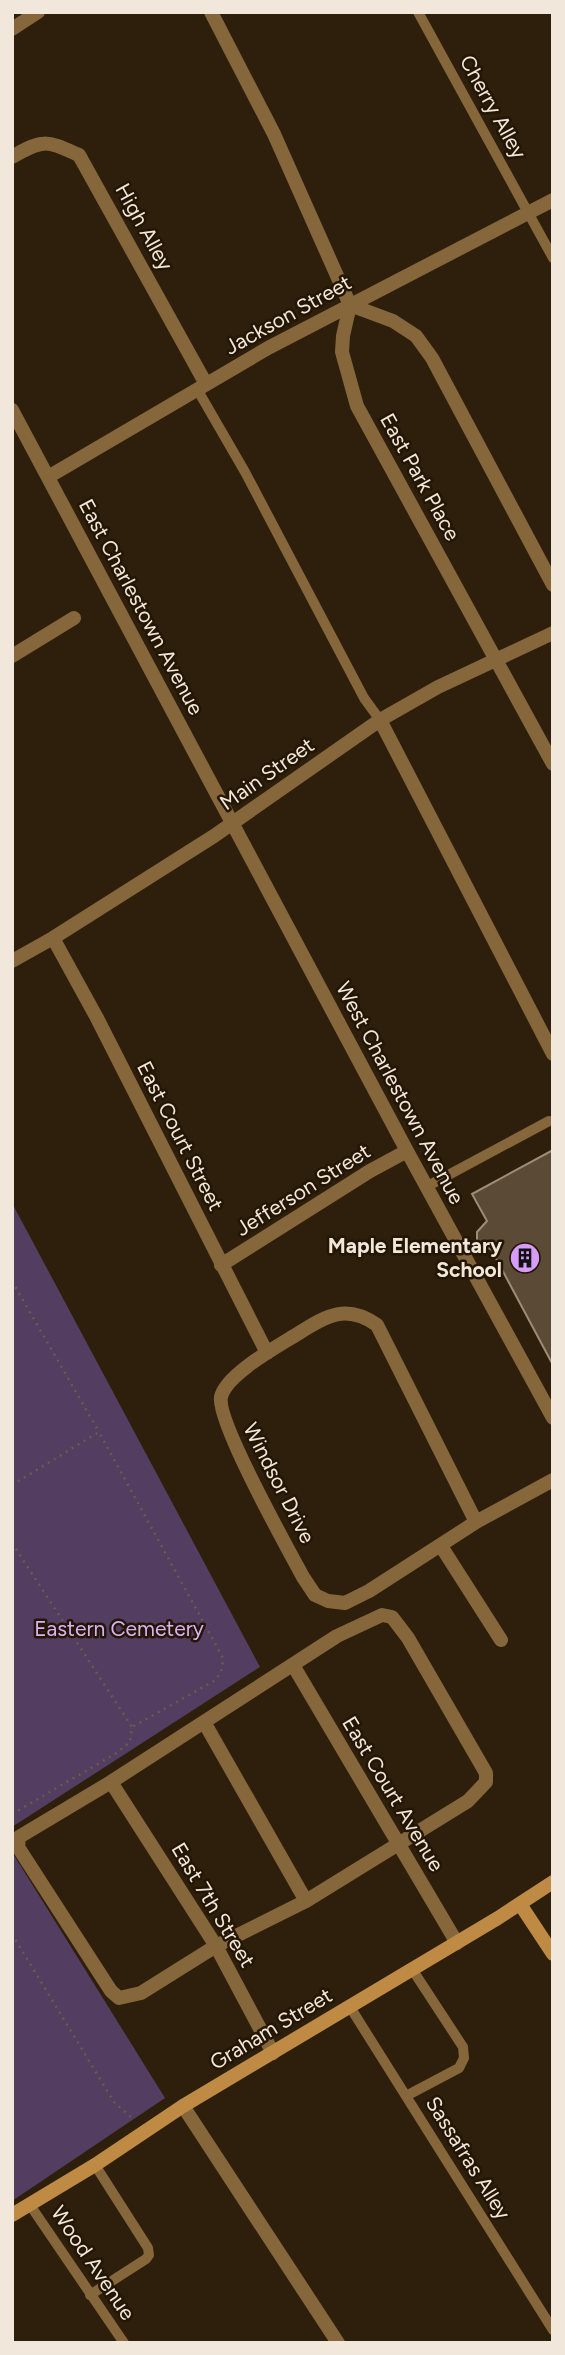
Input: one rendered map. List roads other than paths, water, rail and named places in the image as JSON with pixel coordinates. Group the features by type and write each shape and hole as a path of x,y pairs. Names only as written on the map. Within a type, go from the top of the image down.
{"street":[{"path":"12,29 38,12"},
{"path":"218,14 350,305 393,321 416,336 432,358 553,585"},
{"name":"High Alley","path":"12,157 33,144 51,143 79,155 202,387"},
{"name":"Jackson Street","path":"48,477 268,348 553,200"},
{"name":"East Park Place","path":"350,305 342,352 357,406 553,764"},
{"name":"East Charlestown Avenue","path":"12,410 233,824"},
{"path":"12,656 74,618"},
{"name":"Main Street","path":"12,961 233,824 380,720 438,687 553,633"},
{"path":"380,720 552,1049"},
{"name":"West Charlestown Avenue","path":"233,824 426,1187 553,1418"},
{"name":"East Court Street","path":"53,938 97,1018 267,1353"},
{"name":"Jefferson Street","path":"221,1265 370,1171 407,1151"},
{"name":"Windsor Drive","path":"476,1522 377,1325 363,1315 334,1315 320,1320 253,1362 228,1384 220,1397 223,1416 280,1532 314,1595 328,1601 345,1603 369,1591 476,1522 553,1480"},
{"path":"441,1546 501,1640"},
{"path":"382,1615 392,1617 408,1638 486,1773 486,1782 468,1801 306,1901 216,1945 141,1993 119,1998 111,1991 18,1847 19,1837 204,1722 337,1636 382,1615"},
{"name":"East Court Avenue","path":"293,1665 457,1943"},
{"path":"204,1722 306,1901"},
{"name":"East 7th Street","path":"111,1782 216,1945 273,2053"},
{"name":"Graham Street","path":"12,2215 147,2132 183,2106 457,1943 553,1882"},
{"path":"520,1904 553,1954"},
{"path":"183,2106 333,2341"}],"lane":[{"name":"Cherry Alley","path":"418,12 553,258"},
{"path":"202,387 364,698 380,720"},
{"path":"426,1187 549,1121"},
{"path":"406,2096 458,2068 464,2058 463,2047 412,1969"},
{"name":"Sassafras Alley","path":"350,2007 553,2330"},
{"path":"90,2295 149,2255 148,2248 95,2165"},
{"name":"Wood Avenue","path":"30,2205 124,2343"}],"place":[{"name":"Maple Elementary School","path":"525,1258"}],"park label":[{"name":"Eastern Cemetery","path":"119,1629"}]}
